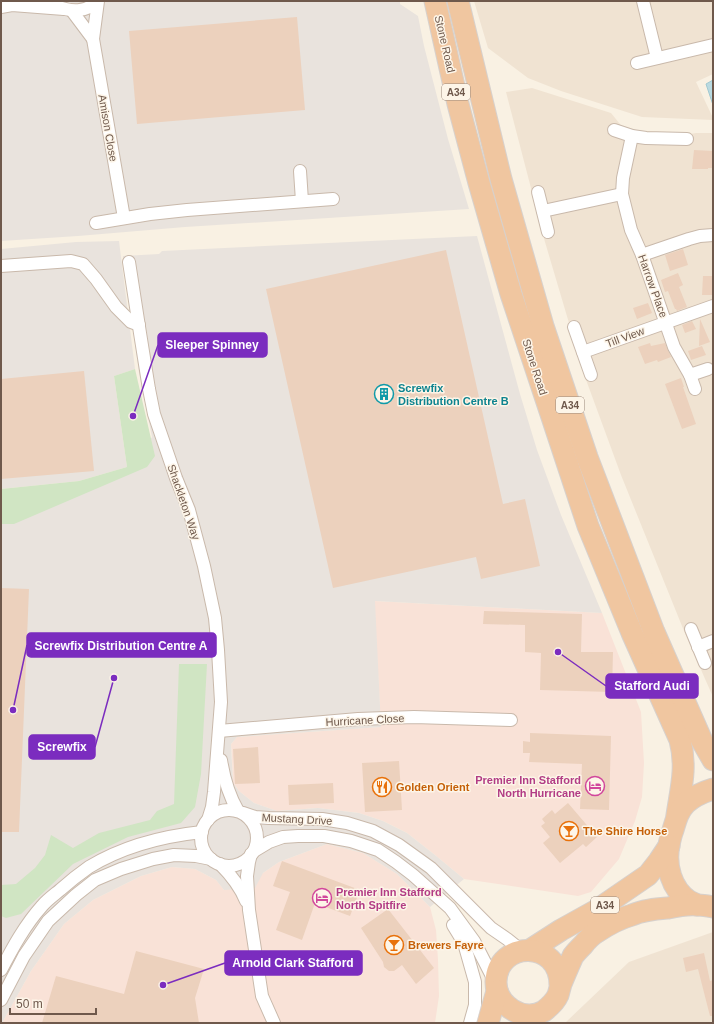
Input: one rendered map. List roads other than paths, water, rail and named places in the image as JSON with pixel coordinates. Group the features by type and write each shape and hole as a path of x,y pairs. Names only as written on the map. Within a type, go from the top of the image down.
{"highway":[{"name":"Stone Road","path":"435,1 458,104 481,190 511,294 553,421 588,526 632,633 680,740 684,766 677,815 669,846"},
{"name":"Stone Road","path":"458,1 501,179 543,326 587,457 654,632 702,741 713,760"},
{"path":"677,815 685,804 704,792 713,789"},
{"path":"669,846 668,863 675,885 689,901 705,906"},
{"name":"A34","path":"526,950 598,910 648,875 669,846"},
{"name":"A34","path":"560,985 574,954 596,933 633,914 675,907 705,906"},
{"path":"488,1023 497,988 500,968 511,955 526,950 542,953 553,961 559,972 560,985 558,996 552,1005 537,1017 535,1014 519,1013 505,1005 500,998 497,988"}],"street":[{"name":"Amison Close","path":"52,1 58,6 68,10 93,39"},
{"name":"Amison Close","path":"97,1 93,39 124,218"},
{"path":"10,5 76,11 84,10 97,1"},
{"path":"643,1 657,58"},
{"path":"637,63 713,45"},
{"path":"614,130 632,136 646,138 687,139"},
{"name":"Harrow Place","path":"632,136 622,178 622,194 632,230 674,347 690,375 695,389"},
{"path":"300,171 302,201"},
{"path":"538,192 548,232"},
{"path":"543,211 622,194"},
{"path":"96,223 150,214 187,210 333,199"},
{"path":"642,255 689,239 713,235"},
{"path":"1,266 71,261 83,264 96,278 116,307 131,322 139,325"},
{"name":"Shackleton Way","path":"130,262 154,414 176,478 189,510 204,566 214,618 218,650 220,702 214,792 208,820"},
{"name":"Till View","path":"583,352 713,306"},
{"path":"574,326 591,375"},
{"path":"690,375 708,369"},
{"path":"691,629 705,663"},
{"path":"698,647 713,641"},
{"name":"Hurricane Close","path":"219,731 372,718 414,717 511,720"},
{"name":"Shackleton Way","path":"218,745 225,783 231,799 240,812"},
{"path":"249,910 242,890 234,879 207,854 203,846 202,832 204,826 208,820 217,813 223,811 234,810 240,812 249,818 255,828 257,844 249,862 247,876 249,910 262,996 274,1023"},
{"name":"Mustang Drive","path":"240,812 255,817 322,819 347,823 373,831 399,845 431,868 490,928 526,950"},
{"path":"1,970 23,930 42,905 90,867 117,853 141,844 202,832"},
{"name":"Mustang Drive","path":"252,853 269,842 283,837 298,836 324,836 351,841 378,850 413,875 450,908 474,941 497,988"},
{"path":"1,1000 24,956 48,921 76,895 96,880 152,859 174,855 196,856 228,865 246,860 252,853"},
{"name":"Mustang Drive","path":"434,894 464,942 475,982 475,1005 470,1023"}],"water":[{"path":"713,80 713,105 706,84"}],"place":[{"name":"Screwfix Distribution Centre B","path":"384,394"},
{"name":"Sleeper Spinney","path":"133,416"},
{"name":"Stafford Audi","path":"558,652"},
{"name":"Screwfix","path":"114,678"},
{"name":"Screwfix Distribution Centre A","path":"13,710"},
{"name":"Premier Inn Stafford North Hurricane","path":"595,786"},
{"name":"Golden Orient","path":"382,787"},
{"name":"The Shire Horse","path":"569,831"},
{"name":"Premier Inn Stafford North Spitfire","path":"322,898"},
{"name":"Brewers Fayre","path":"394,945"},
{"name":"Arnold Clark Stafford","path":"163,985"}]}
